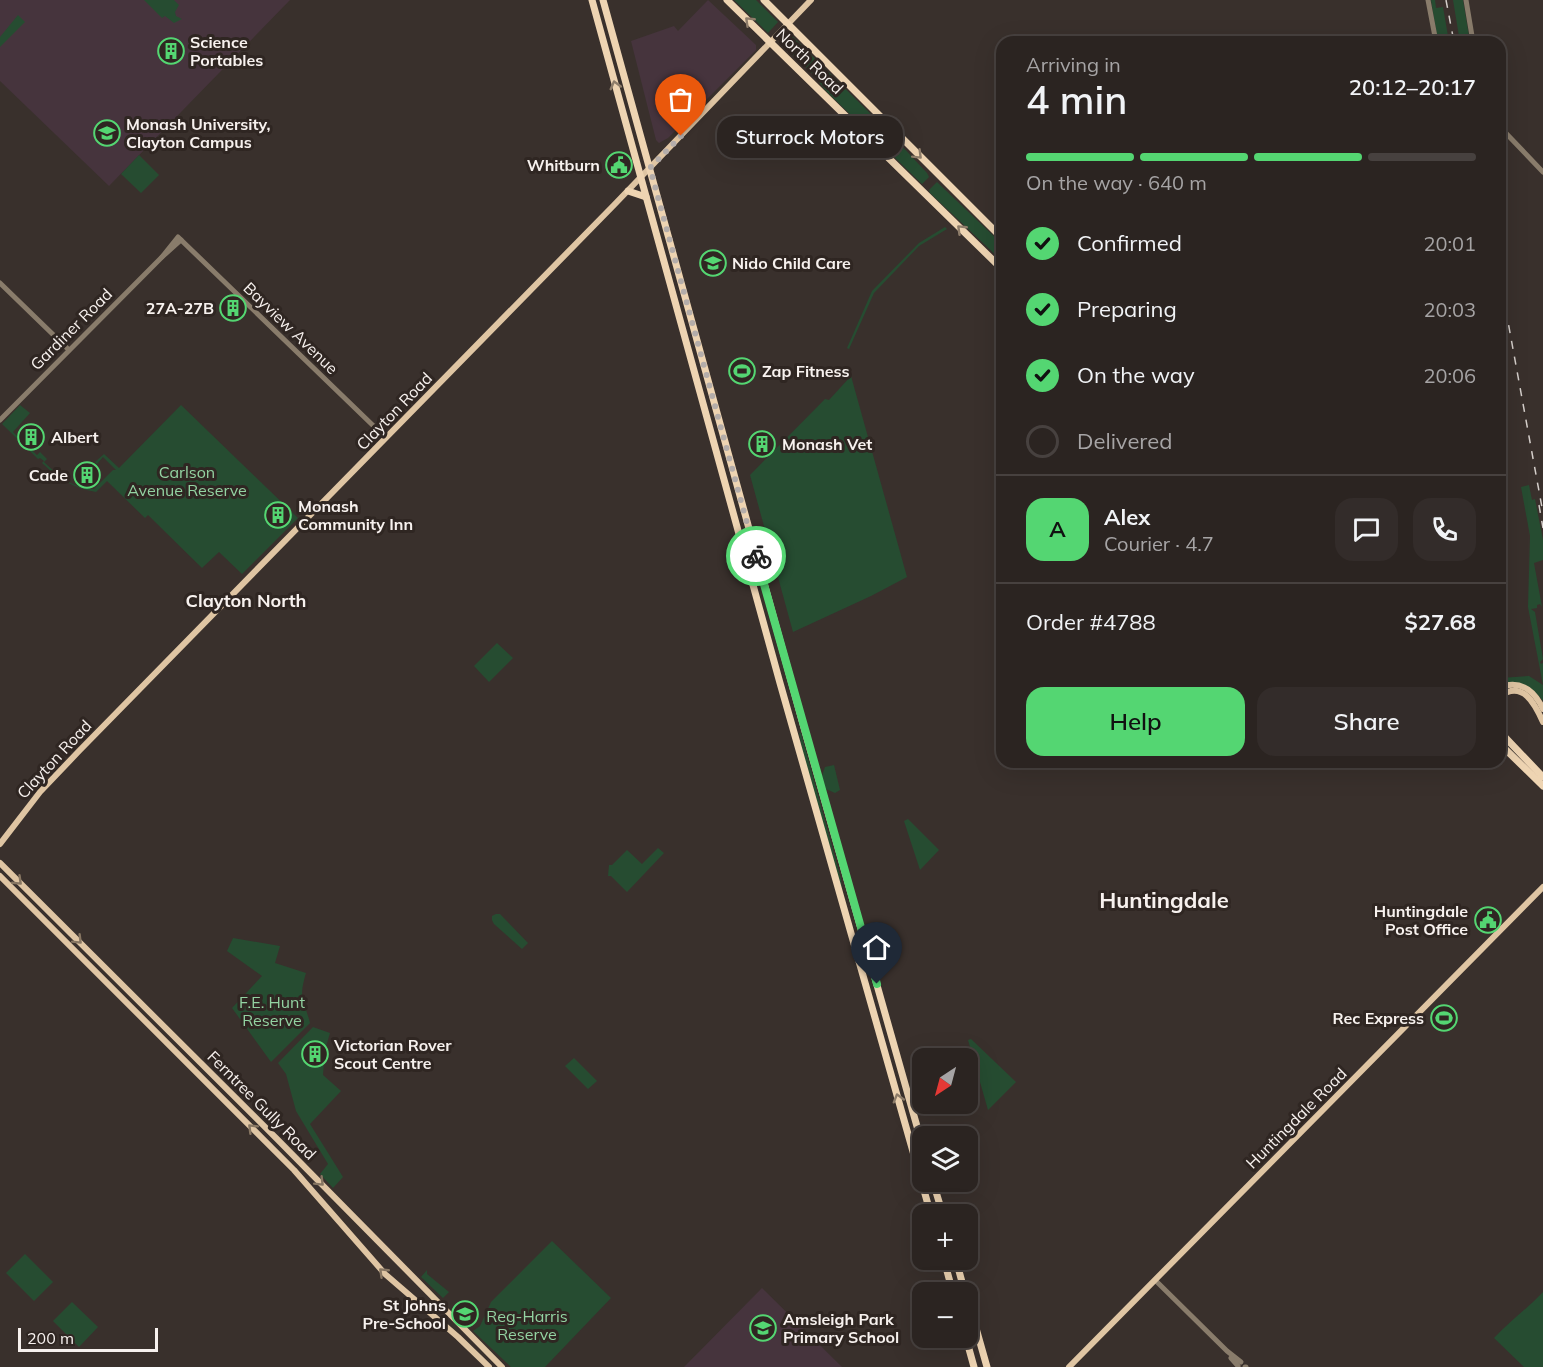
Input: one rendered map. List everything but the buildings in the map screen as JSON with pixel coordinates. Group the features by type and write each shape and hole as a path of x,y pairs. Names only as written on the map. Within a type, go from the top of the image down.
{"highway":[{"path":"592,0 815,809 928,1204"},
{"path":"603,0 802,724 917,1126"},
{"name":"North Road","path":"727,0 996,263"},
{"name":"North Road","path":"764,0 996,232"},
{"path":"628,191 646,197"},
{"path":"708,423 719,420"},
{"path":"725,484 736,481"},
{"path":"1506,738 1543,777"},
{"path":"1506,750 1543,786"},
{"path":"978,1335 987,1367"},
{"path":"969,1348 974,1367"}],"main road":[{"name":"Clayton Road","path":"0,844 4,835 40,792 79,751 641,178 811,0"},
{"path":"1506,686 1516,685 1526,688 1536,695 1543,709"},
{"path":"1506,694 1513,691 1527,696 1536,706 1543,722"},
{"name":"Ferntree Gully Road","path":"0,863 502,1367"},
{"name":"Ferntree Gully Road","path":"0,876 279,1155 385,1274 446,1326 489,1367"},
{"name":"Huntingdale Road","path":"1069,1367 1543,887"}],"street":[{"path":"1428,0 1435,36"},
{"path":"1466,0 1472,36"},
{"path":"1506,134 1543,172"},
{"path":"1506,137 1515,144"},
{"name":"Bayview Avenue","path":"179,238 386,438"},
{"name":"Gardiner Road","path":"0,420 179,238"},
{"path":"0,283 69,350"},
{"path":"1155,1280 1242,1366"}],"shaded area":[{"name":"Monash University, Clayton Campus","path":"0,0 290,0 109,186 0,81"},
{"path":"708,0 756,45 756,50 668,138 659,143 656,140 631,41 674,26 678,31"},
{"name":"Amsleigh Park Primary School","path":"762,1288 842,1367 684,1367"}],"green space":[{"path":"144,0 174,0 179,5 175,12 176,16 182,19 174,23 165,16 162,18"},
{"path":"734,0 756,0 778,22 768,33"},
{"path":"1431,0 1435,0 1436,8 1443,7 1448,36 1437,36"},
{"path":"1453,0 1463,0 1469,36 1459,36"},
{"path":"18,15 25,22 0,47 0,37"},
{"path":"791,35 927,173 929,177 922,184 826,91 810,71 782,44"},
{"path":"139,155 159,175 141,193 121,174"},
{"path":"937,182 996,238 996,255 930,193 929,190"},
{"path":"945,227 947,229 919,246 874,293 849,349 847,348 872,291 919,243"},
{"path":"851,376 907,577 793,632 750,475"},
{"name":"Carlson Avenue Reserve","path":"20,405 30,413 13,432 37,455 40,452 47,459 44,462 57,474 60,472 66,476 64,480 82,488 73,485 60,478 42,463 44,461 38,459 2,424"},
{"name":"Carlson Avenue Reserve","path":"181,405 298,518 242,574 219,552 202,568 148,515 145,518 107,481 96,492 82,488 94,489 113,470 116,470 103,457 97,464 95,462 104,454 119,468"},
{"path":"1529,485 1532,500 1535,499 1543,540 1543,560 1534,563 1542,607 1540,604 1537,608 1531,609 1535,612 1543,659 1540,662 1543,663 1543,685 1528,607 1530,536 1521,487"},
{"path":"497,643 513,658 489,682 474,666"},
{"path":"1529,676 1543,685 1543,701 1529,688 1506,684 1506,678"},
{"path":"799,733 801,733 841,879 842,890 803,754"},
{"path":"834,765 840,790 835,793 826,789 822,776 825,767"},
{"path":"908,819 939,850 920,870 904,821"},
{"path":"658,848 664,853 627,892 611,876 608,876 609,865 612,865 627,850 642,864"},
{"path":"500,914 528,943 522,949 494,924 492,916"},
{"name":"F.E. Hunt Reserve","path":"233,938 280,946 275,963 306,973 302,994 310,1023 271,1062 232,1008 262,976 227,951"},
{"name":"F.E. Hunt Reserve","path":"313,1027 330,1033 325,1050 323,1075 341,1091 310,1124 343,1177 333,1188 320,1174 328,1164 296,1111 286,1074 278,1063"},
{"path":"971,1039 1016,1082 988,1110 978,1075 978,1048 970,1048 968,1040"},
{"path":"574,1058 597,1081 588,1089 565,1066"},
{"name":"Reg-Harris Reserve","path":"552,1241 611,1298 545,1367 511,1367 473,1331 480,1326 491,1302"},
{"path":"25,1254 53,1282 34,1301 6,1273"},
{"path":"427,1270 427,1274 449,1292 443,1298 421,1277"},
{"path":"1543,1292 1543,1367 1524,1367 1494,1338"},
{"path":"72,1302 98,1327 79,1347 53,1321"}],"railway":[{"path":"1446,0 1453,36"},
{"path":"1506,311 1543,513"},
{"path":"1539,505 1543,528"}],"way so far":[{"path":"681,136 650,168 756,556"}],"place":[{"name":"Science Portables","path":"171,51"},
{"name":"Monash University, Clayton Campus","path":"107,133"},
{"name":"Sturrock Motors","path":"681,136"},
{"name":"Whitburn","path":"619,165"},
{"name":"Nido Child Care","path":"713,263"},
{"name":"27A-27B","path":"233,308"},
{"name":"Zap Fitness","path":"742,371"},
{"name":"Albert","path":"31,437"},
{"name":"Monash Vet","path":"762,444"},
{"name":"Cade","path":"87,475"},
{"name":"Monash Community Inn","path":"278,515"},
{"name":"Huntingdale Post Office","path":"1488,920"},
{"name":"Rec Express","path":"1444,1018"},
{"name":"Victorian Rover Scout Centre","path":"315,1054"},
{"name":"St Johns Pre-School","path":"465,1314"},
{"name":"Amsleigh Park Primary School","path":"763,1328"}],"district":[{"name":"Clayton North","path":"246,600"},
{"name":"Huntingdale","path":"1164,900"}],"route":[{"path":"756,556 877,984"}]}
